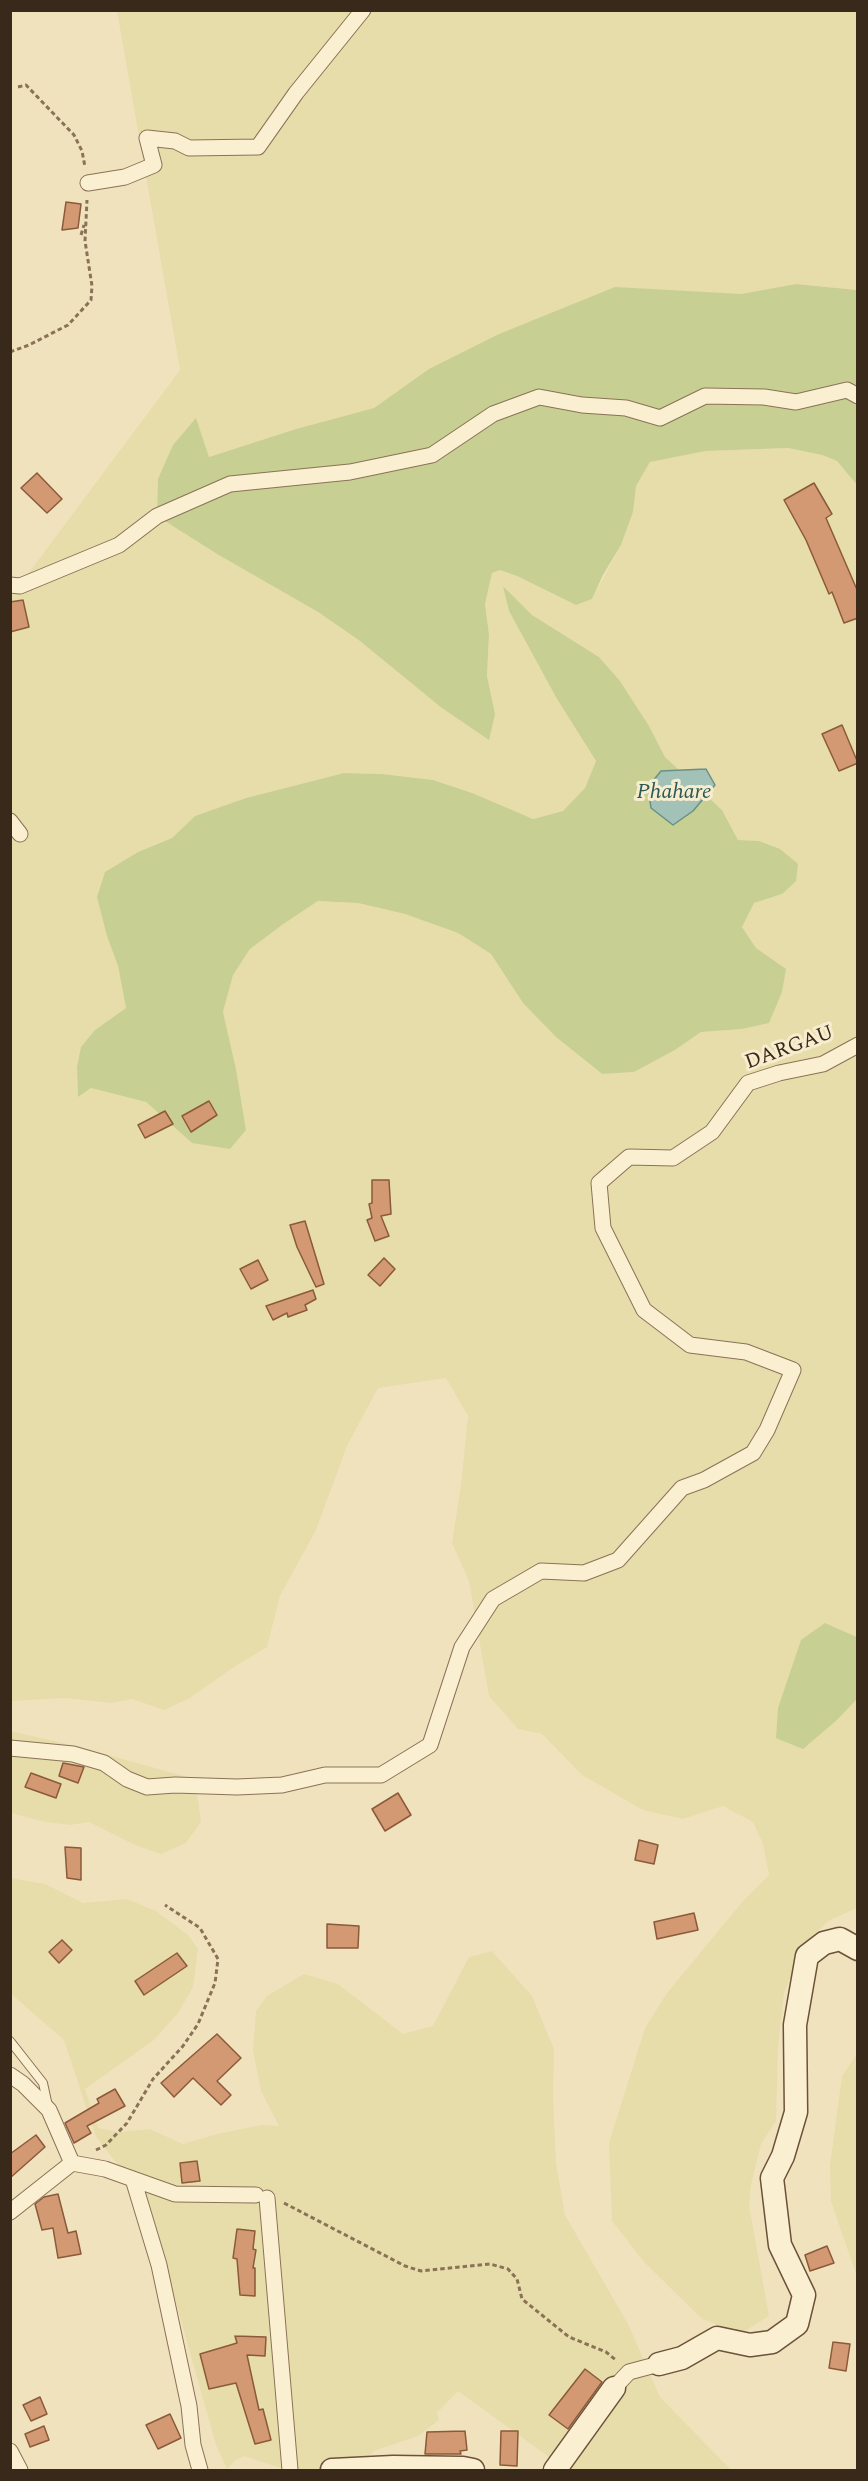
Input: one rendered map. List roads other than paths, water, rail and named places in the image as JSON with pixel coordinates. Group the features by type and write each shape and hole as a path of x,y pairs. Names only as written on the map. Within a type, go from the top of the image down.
{"street":[{"path":"87,183 125,177 154,165 147,138 175,141 189,148 258,147 296,93 363,10"},
{"path":"10,585 20,586 119,545 157,516 230,484 350,472 432,455 493,414 539,396 582,405 626,408 660,418 705,396 764,397 796,402 847,390 858,396"},
{"path":"10,821 20,834"},
{"name":"DARGAU","path":"10,1748 74,1754 104,1763 126,1779 147,1787 282,1785 325,1775 381,1775 430,1745 462,1647 493,1599 541,1570 584,1573 618,1560 682,1488 704,1480 753,1453 767,1430 793,1370 746,1352 690,1345 644,1310 603,1228 600,1184 629,1157 673,1158 712,1132 748,1083 779,1073 823,1064 858,1045"},
{"path":"555,2470 622,2380 658,2364 682,2358 717,2338 750,2345 772,2342 796,2324 804,2295 780,2245 772,2178 783,2156 796,2112 795,2025 807,1956 824,1943 840,1939 858,1948"},
{"path":"10,2075 23,2084 49,2110 72,2163"},
{"path":"10,2212 72,2163 105,2169 175,2194 261,2197 290,2470"},
{"path":"133,2178 159,2265 184,2382 193,2445 200,2470"},
{"path":"10,2451 20,2470"},
{"path":"332,2470 393,2467 473,2470"}],"lane":[{"path":"10,2041 43,2083 49,2110"}],"water":[{"name":"Phahare","path":"706,769 715,785 693,811 673,825 651,808 648,787 661,771"}]}
